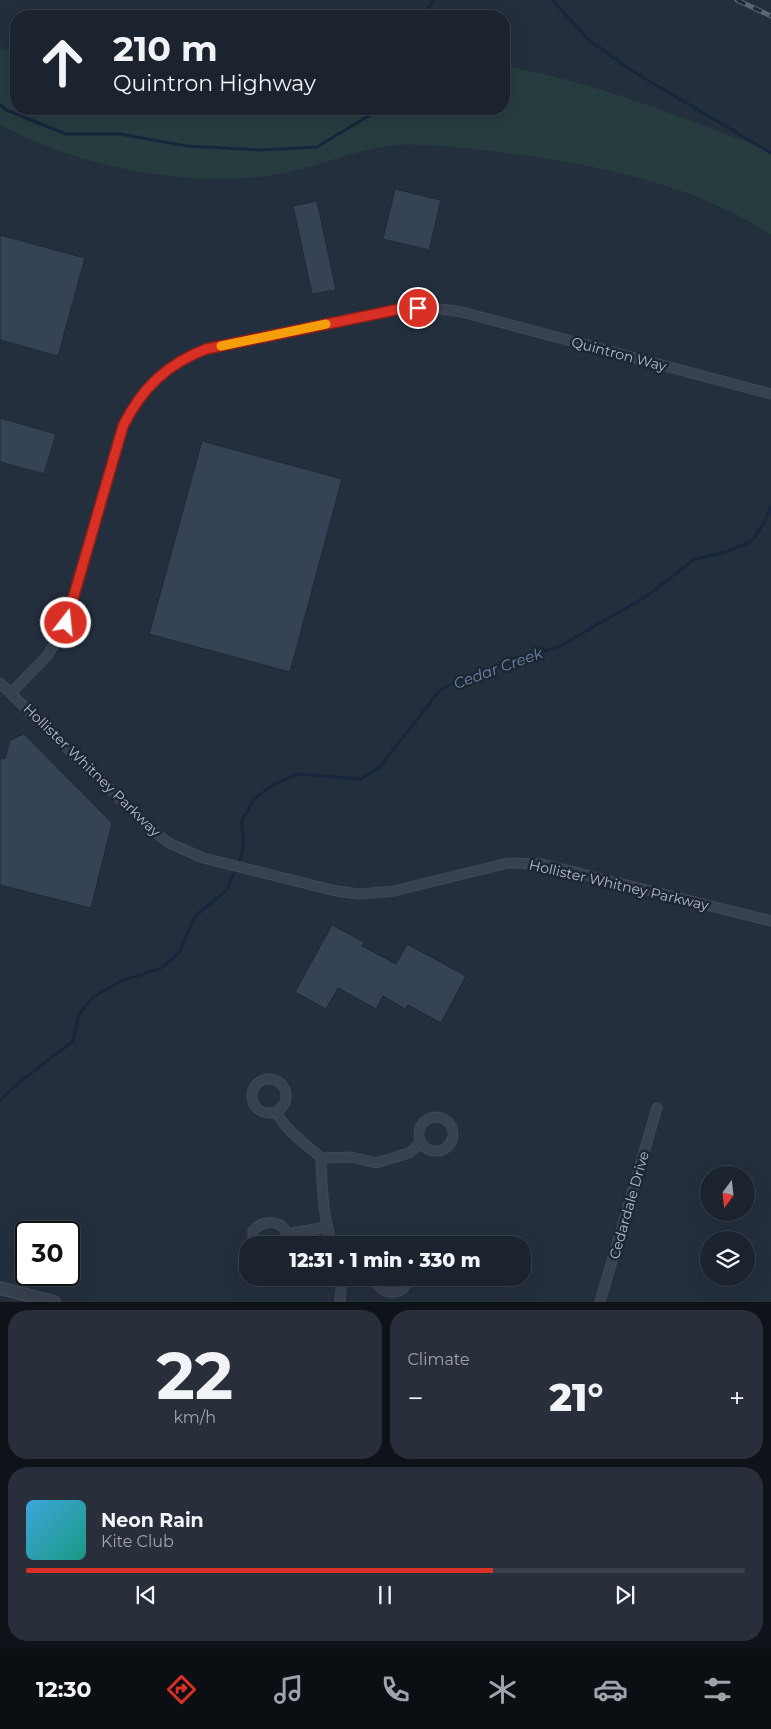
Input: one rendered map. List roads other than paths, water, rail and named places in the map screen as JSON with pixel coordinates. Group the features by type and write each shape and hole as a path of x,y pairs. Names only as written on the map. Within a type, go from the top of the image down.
{"street":[{"name":"Quintron Way","path":"12,692 48,654 66,623 123,426 132,408 145,389 172,366 206,349 400,309 440,308 468,313 771,394"},
{"name":"Hollister Whitney Parkway","path":"0,683 12,692 152,830 169,843 203,858 336,891 360,894 394,891 508,863 542,864 771,921"},
{"name":"Cedardale Drive","path":"600,1302 657,1108"},
{"path":"276,1112 281,1122 290,1132 322,1158 351,1157 376,1163 409,1153 421,1143"},
{"path":"322,1158 322,1198 329,1236"},
{"path":"253,1236 253,1230 263,1222 279,1224 286,1234 326,1226"},
{"path":"340,1302 341,1286"},
{"path":"378,1286 382,1290 392,1292 403,1289 405,1286"},
{"path":"0,1288 54,1302"}],"waterway":[{"path":"427,10 434,0"},
{"path":"552,0 590,41 634,72 771,153"},
{"path":"0,105 10,112"},
{"path":"18,115 66,134 120,134 187,146 259,150 317,147 370,115"},
{"name":"Cedar Creek","path":"0,1100 22,1080 73,1041 79,1014 92,998 121,981 161,968 179,953 195,916 226,891 241,857 244,839 241,822 254,799 276,783 299,774 361,779 379,768 440,690 469,676 562,645 647,596 693,560 726,552 752,541 764,523 771,506"}],"railway":[{"path":"737,0 771,16"}]}
